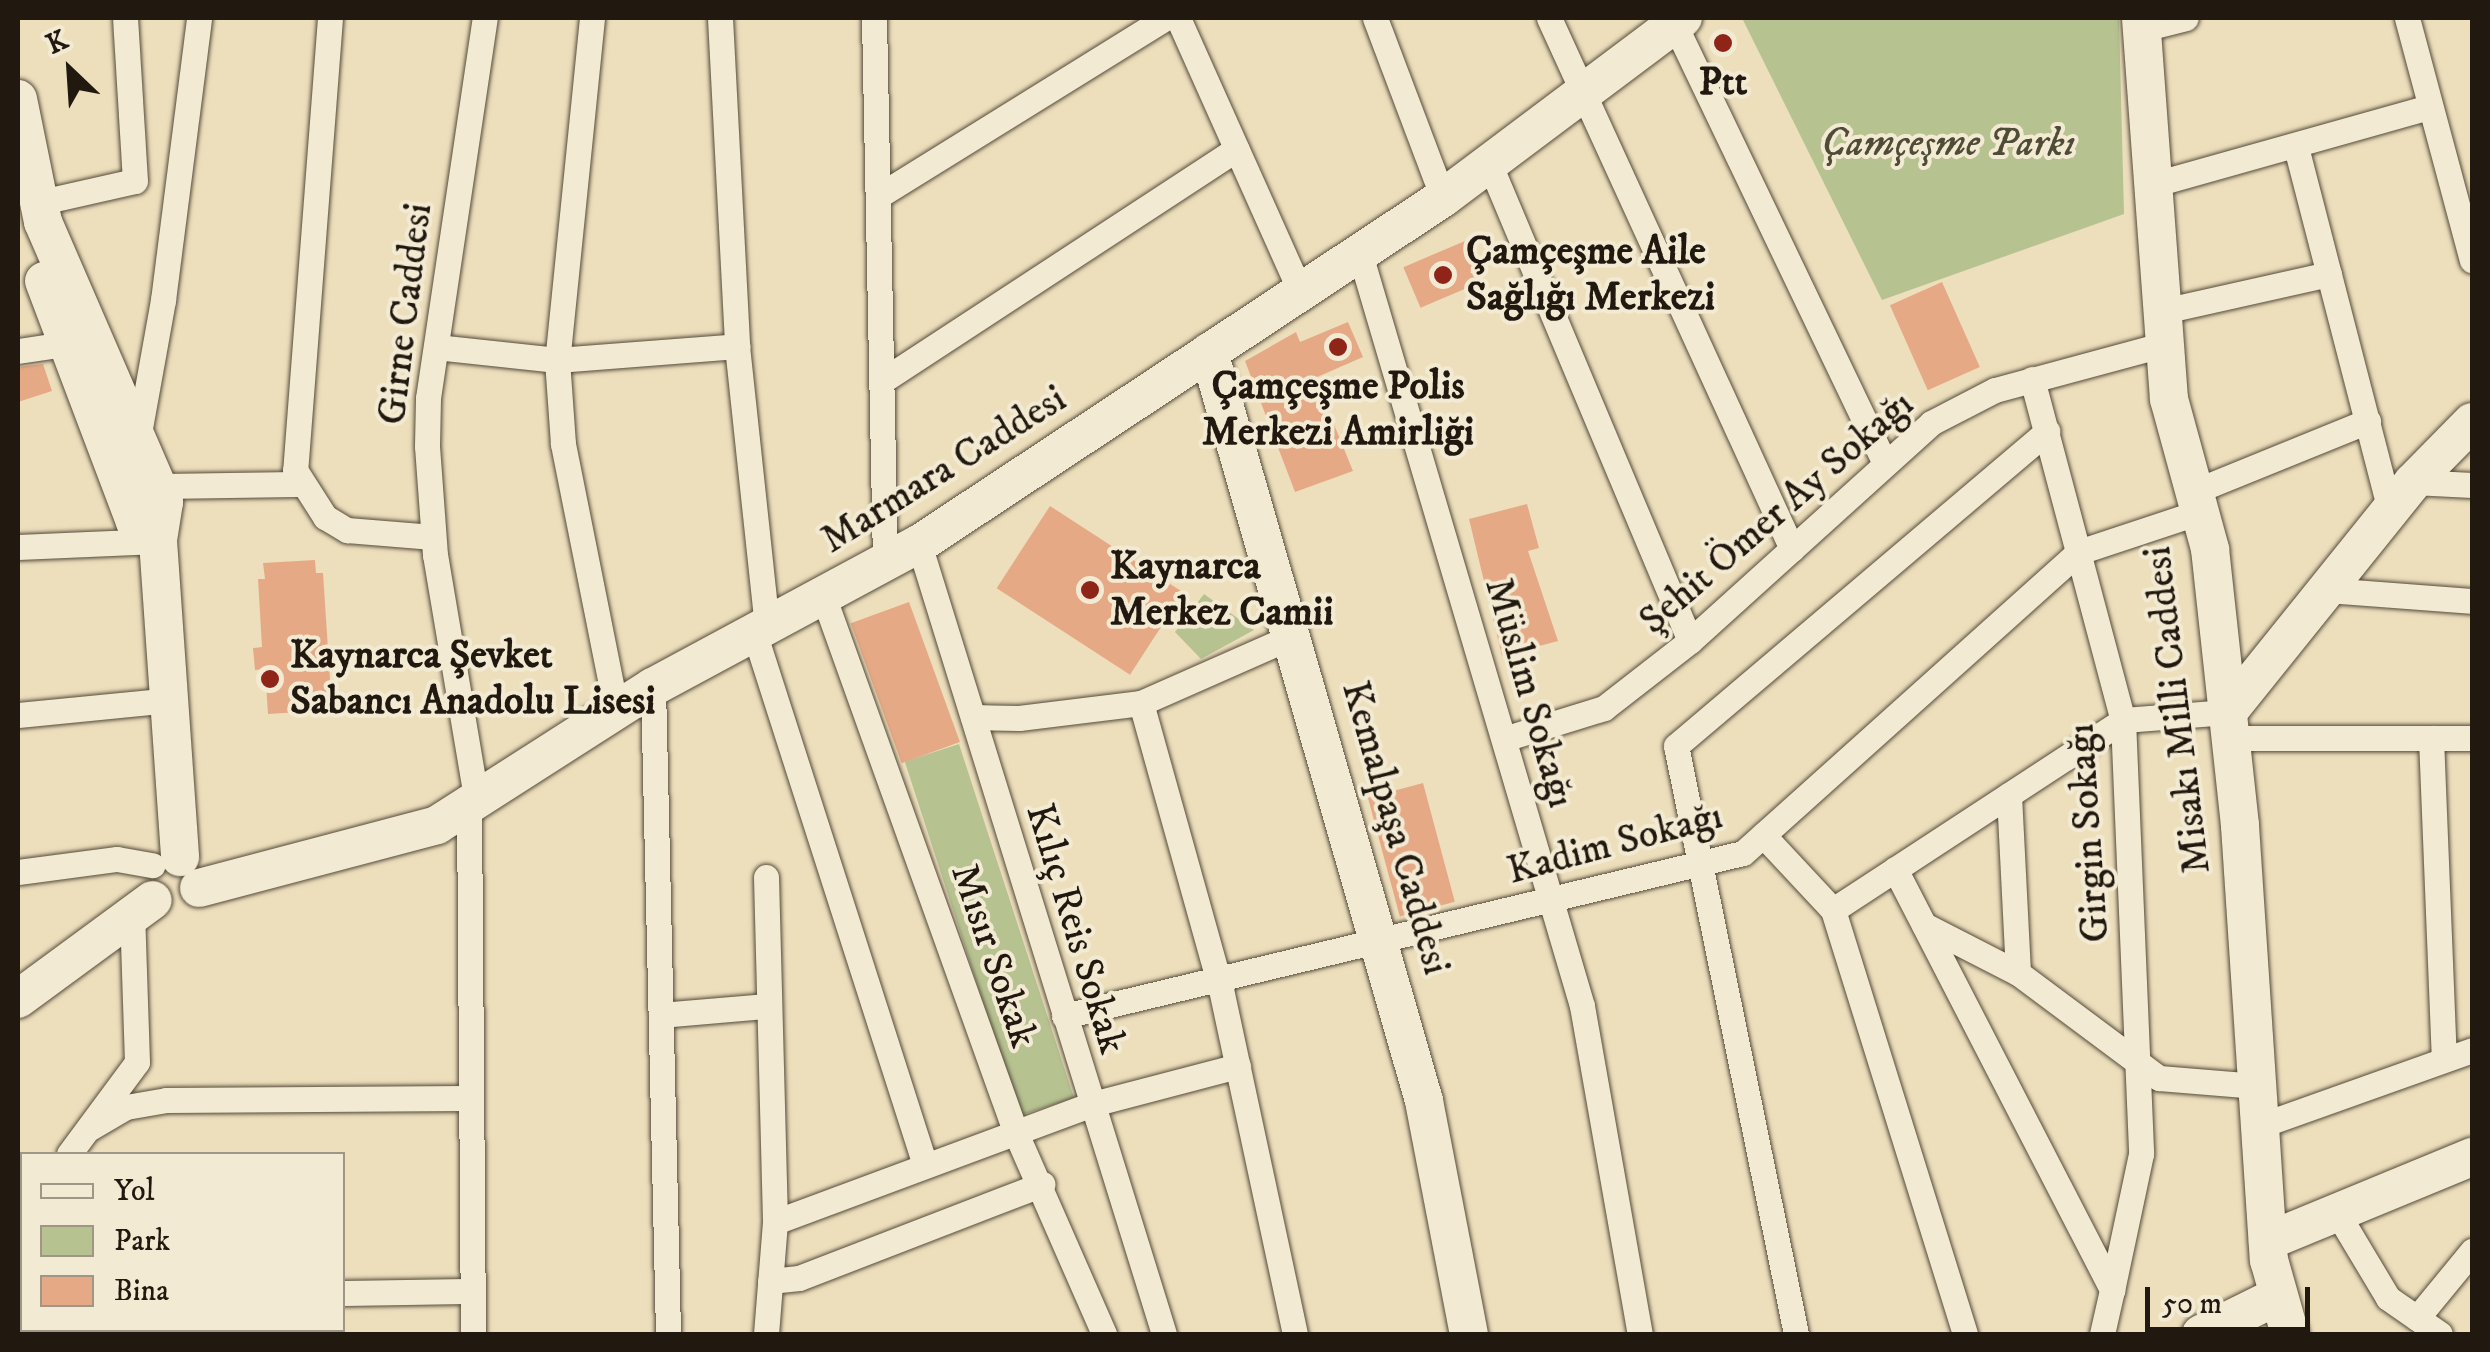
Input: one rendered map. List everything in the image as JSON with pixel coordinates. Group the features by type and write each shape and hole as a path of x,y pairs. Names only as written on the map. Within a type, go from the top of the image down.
{"street":[{"path":"125,18 136,180"},
{"path":"138,438 200,18"},
{"path":"330,18 292,445 300,484 325,518 347,530 434,538"},
{"name":"Girne Caddesi","path":"473,1334 467,1098 473,801 434,538 427,446 436,347 485,18"},
{"path":"592,18 558,360 563,444 616,709"},
{"path":"720,18 738,346 761,628 926,1165"},
{"path":"874,18 885,563"},
{"path":"880,194 1166,18"},
{"path":"1178,18 1300,291"},
{"path":"1375,18 1443,198"},
{"path":"1549,18 1792,549"},
{"path":"2142,23 2186,18"},
{"path":"2407,18 2472,260"},
{"path":"1676,19 1885,464"},
{"name":"Marmara Caddesi","path":"18,999 163,885 416,834 653,687 919,544 1443,198 1676,19"},
{"name":"Misakı Milli Caddesi","path":"2142,23 2168,399 2210,549 2229,725 2268,1241 2276,1297 2290,1334"},
{"path":"18,99 27,197 65,344 135,522 158,541"},
{"path":"2155,184 2296,147 2429,106"},
{"path":"2296,147 2368,420 2402,496"},
{"path":"884,379 1237,149"},
{"path":"1490,165 1690,641"},
{"path":"27,197 136,180 178,186"},
{"path":"27,197 164,502 158,541 172,700 163,885 137,1062 72,1152"},
{"name":"Müslim Sokağı","path":"1360,254 1582,1006 1640,1334"},
{"name":"Şehit Ömer Ay Sokağı","path":"1504,739 1604,708 1690,641 1931,424 1995,390 2164,328 2329,274"},
{"path":"18,351 65,344"},
{"path":"436,347 558,360 738,346"},
{"name":"Kemalpaşa Caddesi","path":"1209,352 1382,942 1424,1101 1469,1334"},
{"name":"Girgin Sokağı","path":"2032,379 2122,720 2141,1066 2141,1154 2102,1334"},
{"name":"Kadim Sokağı","path":"1064,1016 1704,866 1743,852 2080,552 2368,420"},
{"path":"2229,725 2326,590 2402,496 2472,422"},
{"path":"1796,1334 1704,866 1676,746 2048,431"},
{"path":"158,486 300,484"},
{"path":"2402,496 2472,486"},
{"path":"18,547 158,541"},
{"name":"Kılıç Reis Sokak","path":"919,544 1089,1105 1164,1334"},
{"path":"2326,590 2472,601"},
{"name":"Mısır Sokak","path":"824,598 1015,1131 1043,1184 1096,1332"},
{"path":"973,717 1141,703 1293,636"},
{"path":"653,687 668,1334"},
{"path":"18,715 172,700"},
{"path":"1141,703 1218,980 1295,1334"},
{"path":"1833,910 2122,720 2472,738"},
{"path":"2431,738 2444,1059"},
{"path":"2008,795 2018,973"},
{"path":"1763,835 1833,910 1965,1334"},
{"path":"18,872 117,859 163,885"},
{"path":"1895,869 2112,1290"},
{"path":"766,877 774,1222 766,1334"},
{"path":"1924,925 2018,973 2159,1078 2257,1086"},
{"path":"660,1014 767,1006"},
{"path":"2260,1126 2472,1050"},
{"path":"137,1062 150,1089 166,1100"},
{"path":"774,1222 1089,1105 1238,1066"},
{"path":"90,1128 126,1107 166,1100 467,1098"},
{"path":"2268,1241 2472,1157"},
{"path":"770,1281 799,1278 1043,1184"},
{"path":"2336,1211 2388,1298 2440,1334"},
{"path":"2417,1318 2472,1251"},
{"path":"345,1293 469,1291"},
{"path":"2201,1334 2276,1297"}],"green space":[{"name":"Çamçeşme Parkı","path":"1742,18 2119,18 2124,214 1882,300"},
{"path":"1204,594 1254,630 1201,659 1175,632"},
{"path":"959,744 1074,1098 1020,1115 905,762"}],"building":[{"name":"Çamçeşme Aile Sağlığı Merkezi","path":"1465,241 1482,282 1421,308 1403,267"},
{"path":"1942,282 1980,367 1928,390 1890,305"},
{"path":"1348,322 1363,357 1315,378 1353,471 1295,492 1245,361 1296,332 1300,342"},
{"path":"43,364 52,391 18,402 18,367"},
{"path":"1527,504 1539,548 1528,551 1558,641 1502,656 1469,519"},
{"name":"Kaynarca Merkez Camii","path":"1050,506 1183,593 1130,675 997,588"},
{"path":"315,560 316,573 323,573 332,710 268,714 265,669 255,670 253,648 262,647 258,579 265,579 263,563"},
{"path":"909,602 960,742 902,763 851,623"},
{"path":"1423,783 1455,902 1400,917 1368,798"}],"place":[{"name":"Ptt","path":"1723,43"},
{"name":"Çamçeşme Aile Sağlığı Merkezi","path":"1443,275"},
{"name":"Çamçeşme Polis Merkezi Amirliği","path":"1338,347"},
{"name":"Kaynarca Merkez Camii","path":"1090,590"},
{"name":"Kaynarca Şevket Sabancı Anadolu Lisesi","path":"270,679"}]}
